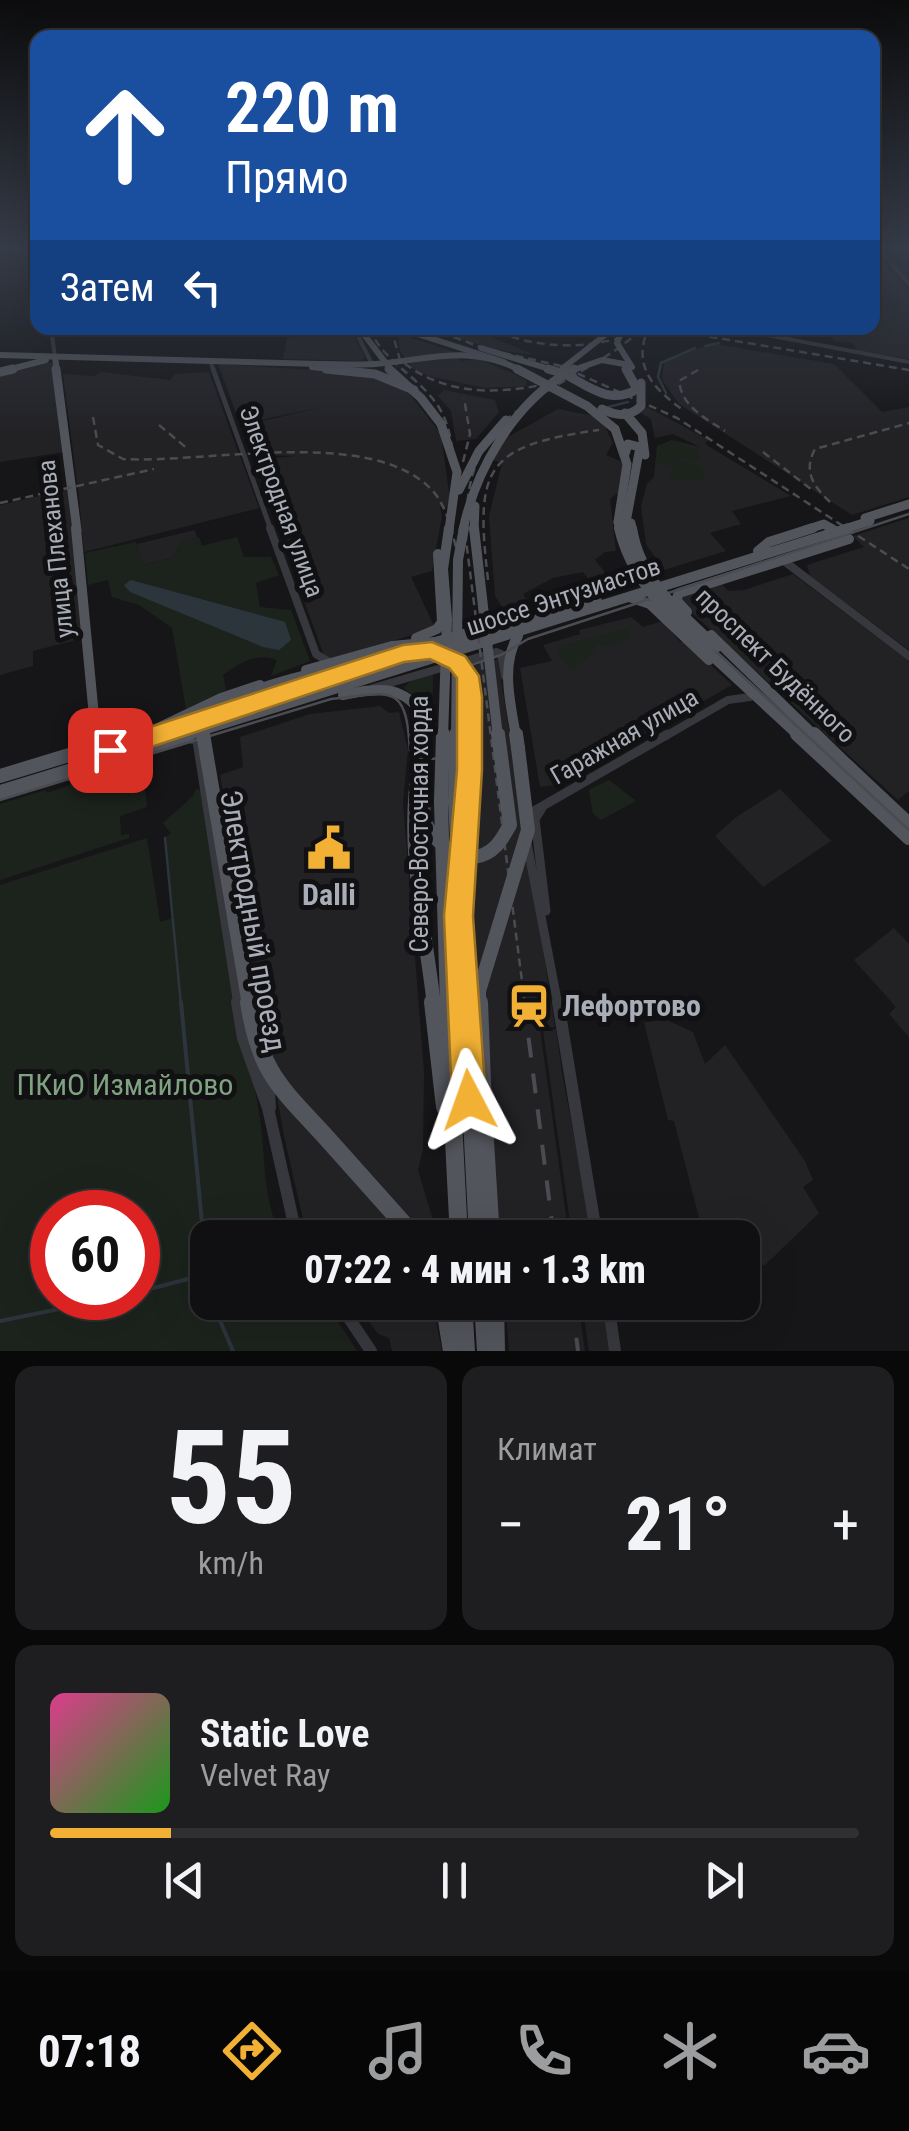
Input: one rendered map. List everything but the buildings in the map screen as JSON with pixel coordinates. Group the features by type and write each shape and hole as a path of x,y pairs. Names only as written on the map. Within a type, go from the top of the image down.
{"main road":[{"name":"Северо-Восточная хорда","path":"362,335 377,360 432,410 451,446 457,472 455,508 443,569 458,916 477,1220"},
{"path":"425,335 480,350 565,382 625,414 644,439 642,471"},
{"path":"432,335 514,362 596,410 615,429 626,454"},
{"path":"514,362 561,361 596,335"},
{"path":"214,723 440,626 438,554 446,518 479,451 534,390 605,335"},
{"name":"Северо-Восточная хорда","path":"458,1220 442,914 455,802 458,560 468,506 487,463 518,416 614,335"},
{"path":"620,335 617,343 641,382 641,406 650,453 638,483 631,523 640,559 656,585 713,649"},
{"path":"480,350 606,411 625,415 641,406"},
{"path":"0,355 7,366 55,357 376,364 456,353 570,376 608,396 627,396 637,388 628,368 610,359 590,360 570,371"},
{"name":"улица Плеханова","path":"55,357 75,506 95,750"},
{"path":"278,363 382,376 414,390"},
{"path":"447,619 458,516 474,473 506,420"},
{"path":"663,580 648,578 638,566 628,538 628,502 640,447 628,444 618,522 627,557 644,588 713,649"},
{"path":"304,700 368,689 399,691 412,698 419,710 424,820 437,845 465,856 486,853 502,842 510,816 472,525 487,463"},
{"path":"628,502 638,483"},
{"name":"шоссе Энтузиастов","path":"0,792 95,750 183,737 214,723 555,614 909,507"},
{"path":"758,550 770,542 824,524 849,539 782,555"},
{"name":"шоссе Энтузиастов","path":"0,784 95,750 304,700 782,555 824,533"},
{"name":"проспект Будённого","path":"782,555 755,570 679,594 676,600 909,824"},
{"name":"проспект Будённого","path":"632,598 650,604 909,838"},
{"path":"400,1220 276,1084 259,1056 203,734 210,716 226,702 341,666 555,614"},
{"path":"490,1220 479,991 528,830 509,650 522,632"},
{"path":"392,646 434,642"},
{"name":"проспект Будённого","path":"713,649 757,701"},
{"name":"проспект Будённого","path":"713,649 850,769"},
{"path":"0,776 95,750 170,724 234,693 301,672 424,650 440,652 462,666 468,676 470,697 455,802"},
{"path":"420,762 414,814 456,1185"},
{"path":"447,1320 452,1351"},
{"path":"464,1320 466,1351"},
{"path":"484,1320 486,1351"},
{"path":"495,1320 496,1351"}],"street":[{"name":"улица Плеханова","path":"53,335 55,357"},
{"path":"360,335 370,360"},
{"path":"750,335 909,362"},
{"path":"758,335 769,338"},
{"path":"278,363 370,360"},
{"path":"342,369 364,370 370,360"},
{"name":"Электродная улица","path":"210,361 316,654"},
{"path":"782,555 909,656"},
{"path":"672,624 675,613 690,616"},
{"path":"368,689 500,653 523,824 548,936"},
{"path":"316,654 323,662 341,666"},
{"path":"301,672 313,664 316,654"},
{"name":"Гаражная улица","path":"544,803 728,700 736,692 736,685"},
{"name":"Гаражная улица","path":"728,700 757,701"},
{"name":"Электродный проезд","path":"214,723 210,737 291,1220"},
{"name":"Электродный проезд","path":"183,737 197,741 245,1048 272,1122"},
{"path":"523,824 528,812 544,803"},
{"path":"544,803 535,816 548,936 594,1220"},
{"path":"214,852 222,855 228,848"},
{"path":"226,932 229,924 241,926"},
{"path":"350,1320 371,1351"},
{"path":"611,1320 615,1351"}],"shaded area":[{"path":"880,310 909,310 909,359 857,351 853,343 834,341 830,335 880,335"},
{"path":"354,335 365,357 361,361 283,359 287,338"},
{"path":"403,335 458,353 460,361 478,359 527,381 526,386 485,388 428,376 412,368 400,351 398,337"},
{"path":"445,335 486,335 535,355 497,350"},
{"path":"716,344 834,364 882,412 909,407 909,497 852,515 679,404 662,380 664,363 686,351"},
{"path":"53,362 65,452 0,462 0,373"},
{"path":"218,364 353,372 380,377 408,392 441,434 450,500 447,508 440,507 442,516 432,571 411,577 435,628 326,661 253,460 296,456 252,455 241,426 318,408 240,424"},
{"path":"101,372 170,380 175,374 209,372 259,508 84,552 78,487 84,485 77,483 63,374 94,376"},
{"path":"444,390 495,400 499,412 476,439 456,441 451,411 438,396"},
{"path":"647,407 709,440 705,443 708,446 791,496 732,511 741,524 710,533 726,551 664,570 646,544 641,506 647,484 654,477 657,446 672,440 700,447 673,434 655,438 651,419 639,412"},
{"path":"558,409 594,416 604,424 613,443 606,455 623,462 618,493 610,499 616,551 605,552 595,560 614,583 597,590 583,572 553,578 523,594 530,606 524,608 526,613 506,613 495,596 489,516 502,463 489,459 502,440"},
{"path":"70,489 84,638 33,651 33,666 0,675 0,505"},
{"path":"909,518 909,650 810,576 807,565 864,547 853,536"},
{"path":"195,530 197,538 182,542 172,558 142,565 137,544"},
{"path":"793,574 909,661 909,791 898,800 679,601 680,597 721,583 728,591 744,590"},
{"path":"131,580 285,622 291,640 279,650 263,647 130,592 124,585"},
{"path":"631,617 643,627 663,621 680,642 685,641 732,685 556,785 540,787 520,668 552,661 543,645 580,634 579,630"},
{"path":"498,659 555,1027 540,1029 567,1220 498,1220 468,867 472,800 464,674 469,667"},
{"path":"380,706 389,713 399,712 408,750 403,802 424,1072 423,1149 418,1170 433,1220 303,1220 284,1136 220,775 243,767 240,737 310,714"},
{"path":"780,789 831,841 763,887 715,836"},
{"path":"894,928 909,944 909,1037 889,1014 896,1007 854,960"},
{"path":"667,1020 693,1032 705,1064 725,1045 805,1161 813,1180 803,1187 819,1213 764,1266 760,1263 760,1220 700,1220 674,1121 668,1120 644,1022"},
{"path":"556,1029 590,1220 570,1220 543,1030"},
{"path":"368,1320 436,1320 442,1351 392,1351 389,1338 378,1334"},
{"path":"506,1320 580,1320 585,1351 509,1351"},
{"path":"584,1320 604,1320 609,1351 589,1351"}],"green space":[{"path":"673,441 698,450 701,462 681,457 679,462 702,466 702,481 672,479 668,477 674,468 655,463 659,446"},
{"path":"199,537 202,546 237,537 244,557 271,557 279,575 256,583 260,607 291,610 310,661 271,676 277,660 249,660 223,675 226,690 186,709 172,628 139,605 112,597 108,580 88,585 85,553 136,542 143,565 172,558 182,542"},
{"path":"625,629 631,633 630,638 605,646 597,644 594,654 570,670 557,654 559,646"},
{"path":"433,674 432,749 427,747 423,705 404,688 413,678"},
{"path":"133,763 135,792 145,790 147,807 120,816 121,835 129,834 129,838 0,880 0,804 46,790 47,793"},
{"path":"609,780 636,801 601,820 593,814 589,790"},
{"name":"ПКиО Измайлово","path":"196,789 202,790 209,832 203,831 208,833 254,1083 275,1220 190,1220 190,1320 337,1320 357,1351 0,1351 0,885 147,838 160,922 174,918 164,837 171,834 163,823"}],"waterway":[{"path":"705,346 719,343"},
{"path":"666,393 658,377 661,363 695,348"},
{"path":"608,407 628,402"},
{"path":"165,838 181,1005"},
{"path":"181,1002 202,1220"},
{"path":"160,1286 188,1279"},
{"path":"0,1321 30,1315"},
{"path":"220,1320 233,1351"}],"tram line":[{"path":"648,600 909,514"},
{"path":"0,800 331,699 369,695 392,696 399,702 405,712 410,751 430,759 453,757 463,736 463,689 468,666 501,655 528,639 648,600"},
{"path":"648,600 664,603 909,830"}],"railway":[{"path":"372,335 428,393 442,414 452,450 456,501"},
{"path":"393,335 400,360 416,372 451,386 507,390 546,384"},
{"path":"448,335 577,373"},
{"path":"509,335 554,345 623,337"},
{"path":"577,373 634,335"},
{"path":"700,335 909,370"},
{"path":"645,337 643,360 650,379 683,410"},
{"path":"698,370 679,381 681,390 696,411 725,431"},
{"path":"525,1005 466,540 467,505 472,476 494,434 531,401 577,373"},
{"path":"577,373 677,418 909,569"},
{"path":"463,462 470,434 464,398"},
{"path":"93,417 98,445 123,459 328,453 368,458 403,470 431,489 442,504 459,560"},
{"path":"830,502 810,471 815,449 909,423"},
{"path":"159,425 189,450"},
{"path":"488,580 484,512 487,488 496,469 510,455 531,444 599,430"},
{"path":"763,452 812,490"},
{"path":"0,503 154,469"},
{"path":"524,1002 552,1220"},
{"path":"574,1320 578,1351"}],"place":[{"name":"Dalli","path":"329,848"},
{"name":"Лефортово","path":"529,1006"}],"route":[{"path":"110,750 211,720 306,683 403,653 432,650 462,666 468,676 470,697 470,770 458,916 469,1100"}]}
